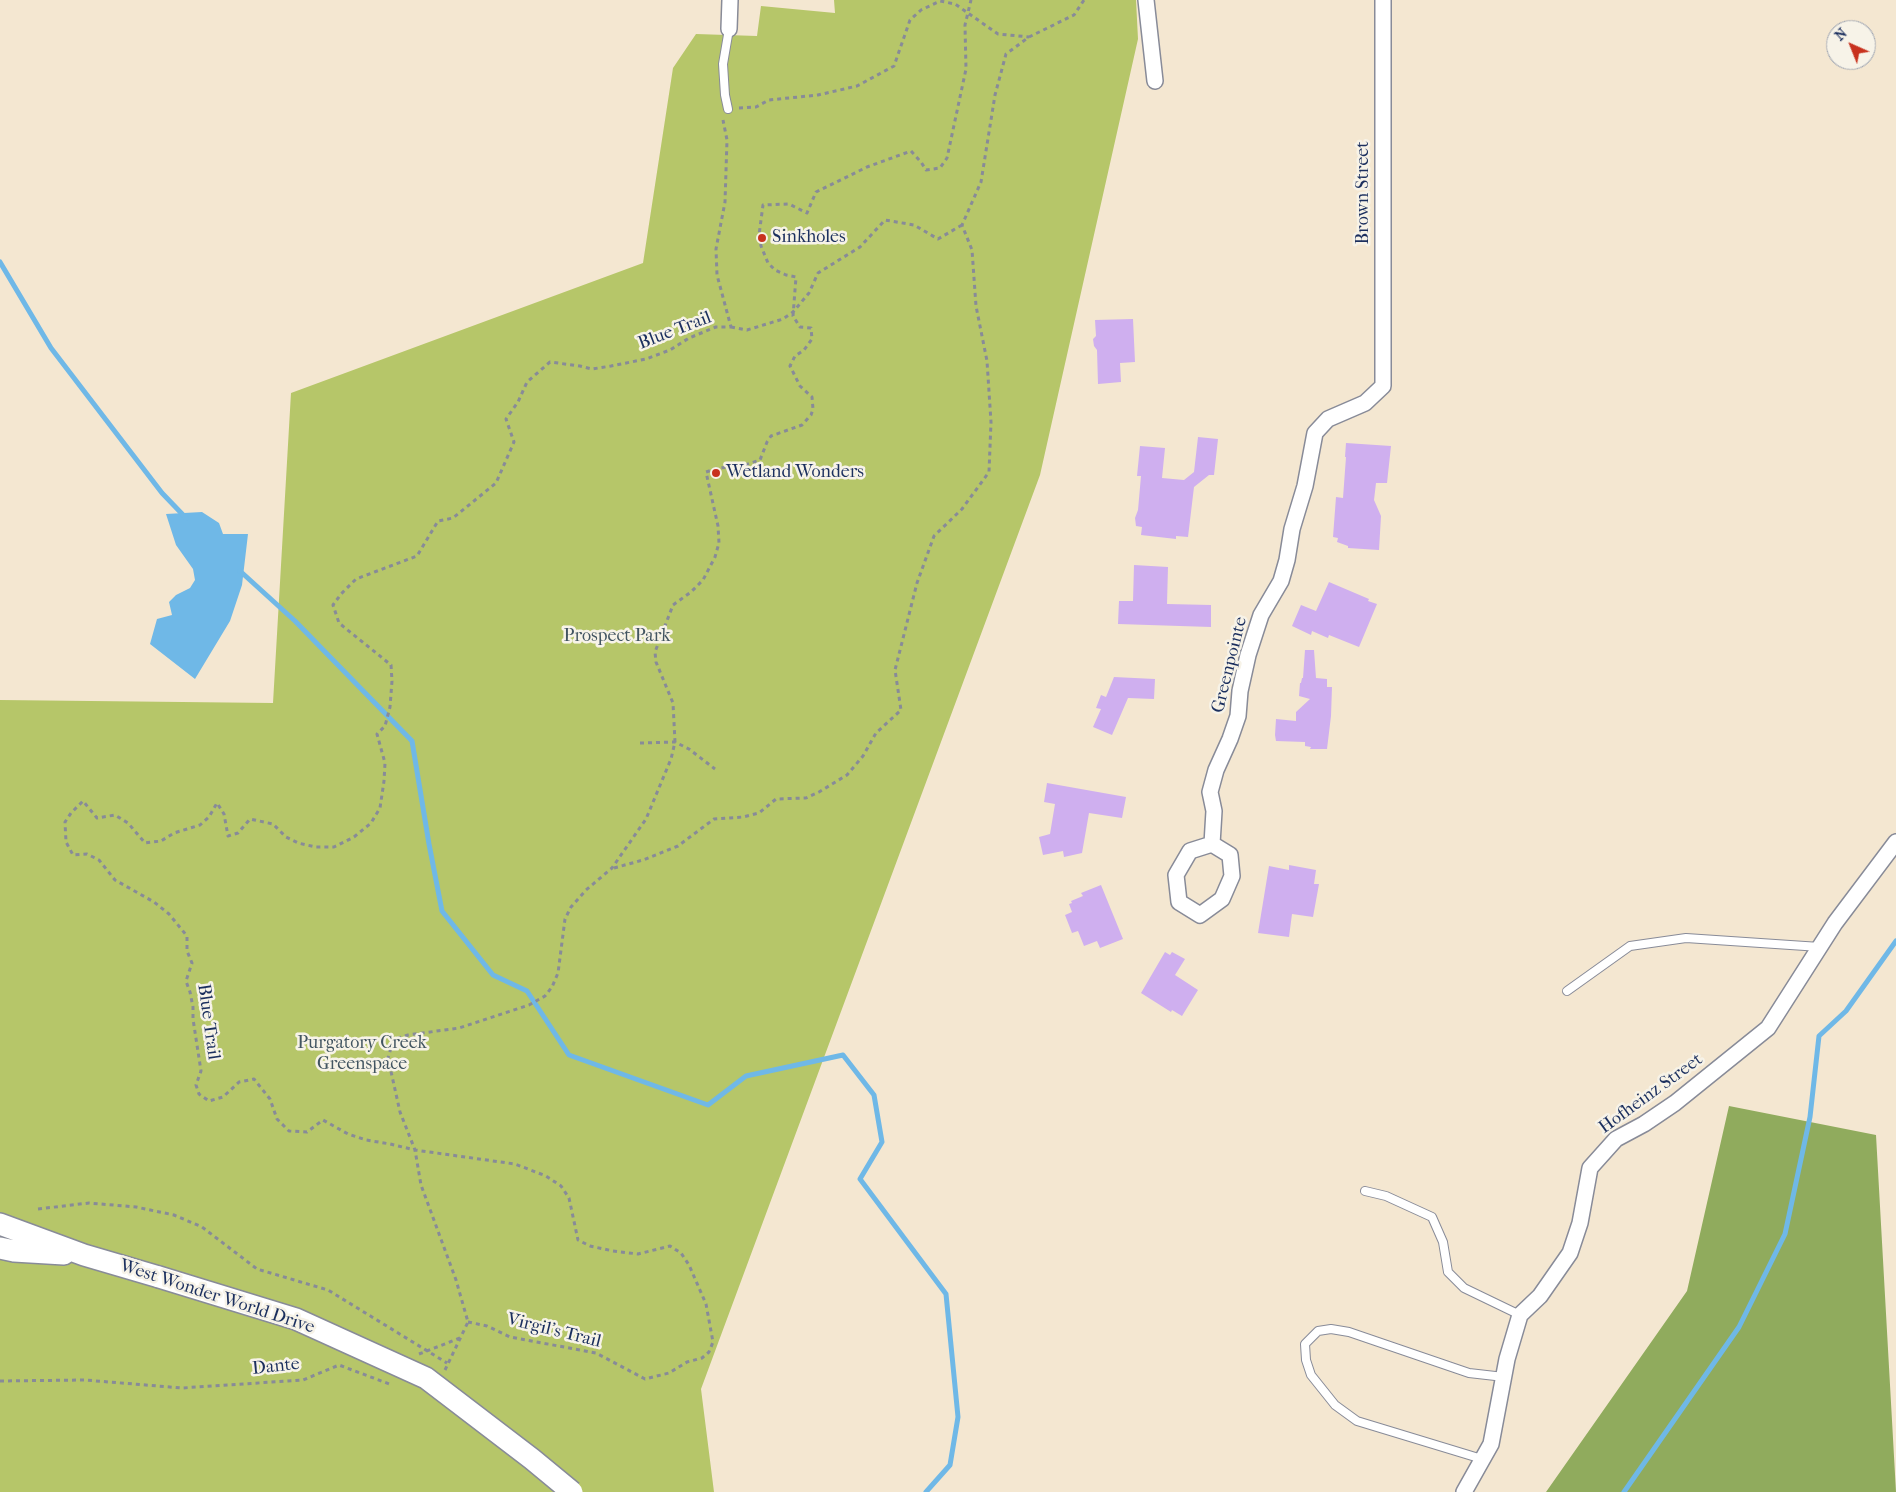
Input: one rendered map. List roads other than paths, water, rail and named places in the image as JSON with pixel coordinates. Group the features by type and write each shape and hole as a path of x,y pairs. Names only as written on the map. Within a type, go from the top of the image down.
{"main road":[{"name":"West Wonder World Drive","path":"0,1224 84,1255 296,1319 426,1378 532,1458 572,1492"},
{"name":"West Wonder World Drive","path":"0,1248 14,1251 84,1255"}],"street":[{"path":"729,29 730,0"},
{"path":"1146,0 1155,81"},
{"name":"Brown Street","path":"1383,0 1383,386"},
{"name":"Greenpointe","path":"1212,844 1214,811 1210,792 1216,770 1238,716 1240,691 1246,664 1261,615 1281,581 1287,560 1292,529 1305,486 1315,433 1328,419 1365,403 1383,386"},
{"name":"Hofheinz Street","path":"1520,1315 1540,1296 1570,1253 1580,1223 1590,1168 1616,1139 1644,1124 1675,1103 1768,1028 1835,923 1896,842"},
{"path":"1212,844 1230,855 1232,876 1222,899 1200,915 1179,902 1176,875 1190,851 1212,844"},
{"path":"1464,1492 1491,1444 1504,1377 1520,1315"}],"lane":[{"path":"728,109 723,64 729,29"},
{"path":"1568,992 1630,946 1686,938 1820,947"},
{"path":"1365,1191 1386,1196 1432,1217 1443,1242 1448,1272 1464,1288 1520,1315"},
{"path":"1482,1459 1357,1421 1335,1405 1311,1375 1306,1360 1305,1344 1318,1331 1330,1329 1469,1373 1504,1377"}],"water":[{"path":"202,512 219,523 223,534 248,534 242,585 230,621 195,679 150,644 157,619 172,615 169,602 176,595 190,588 195,580 193,569 176,545 166,514"}],"waterway":[{"path":"0,262 51,348 162,493 186,518"},
{"path":"240,571 295,621 412,741 442,911 493,975 527,991 569,1055 708,1105 746,1076 843,1055 874,1095 882,1142 860,1179 946,1294 958,1417 950,1465 926,1492"},
{"path":"1624,1492 1739,1327 1785,1234 1810,1117 1819,1036 1846,1011 1896,941"}],"place":[{"name":"Sinkholes","path":"762,238"},
{"name":"Wetland Wonders","path":"716,473"}],"park label":[{"name":"Prospect Park","path":"617,637"},
{"name":"Purgatory Creek Greenspace","path":"362,1054"}]}
